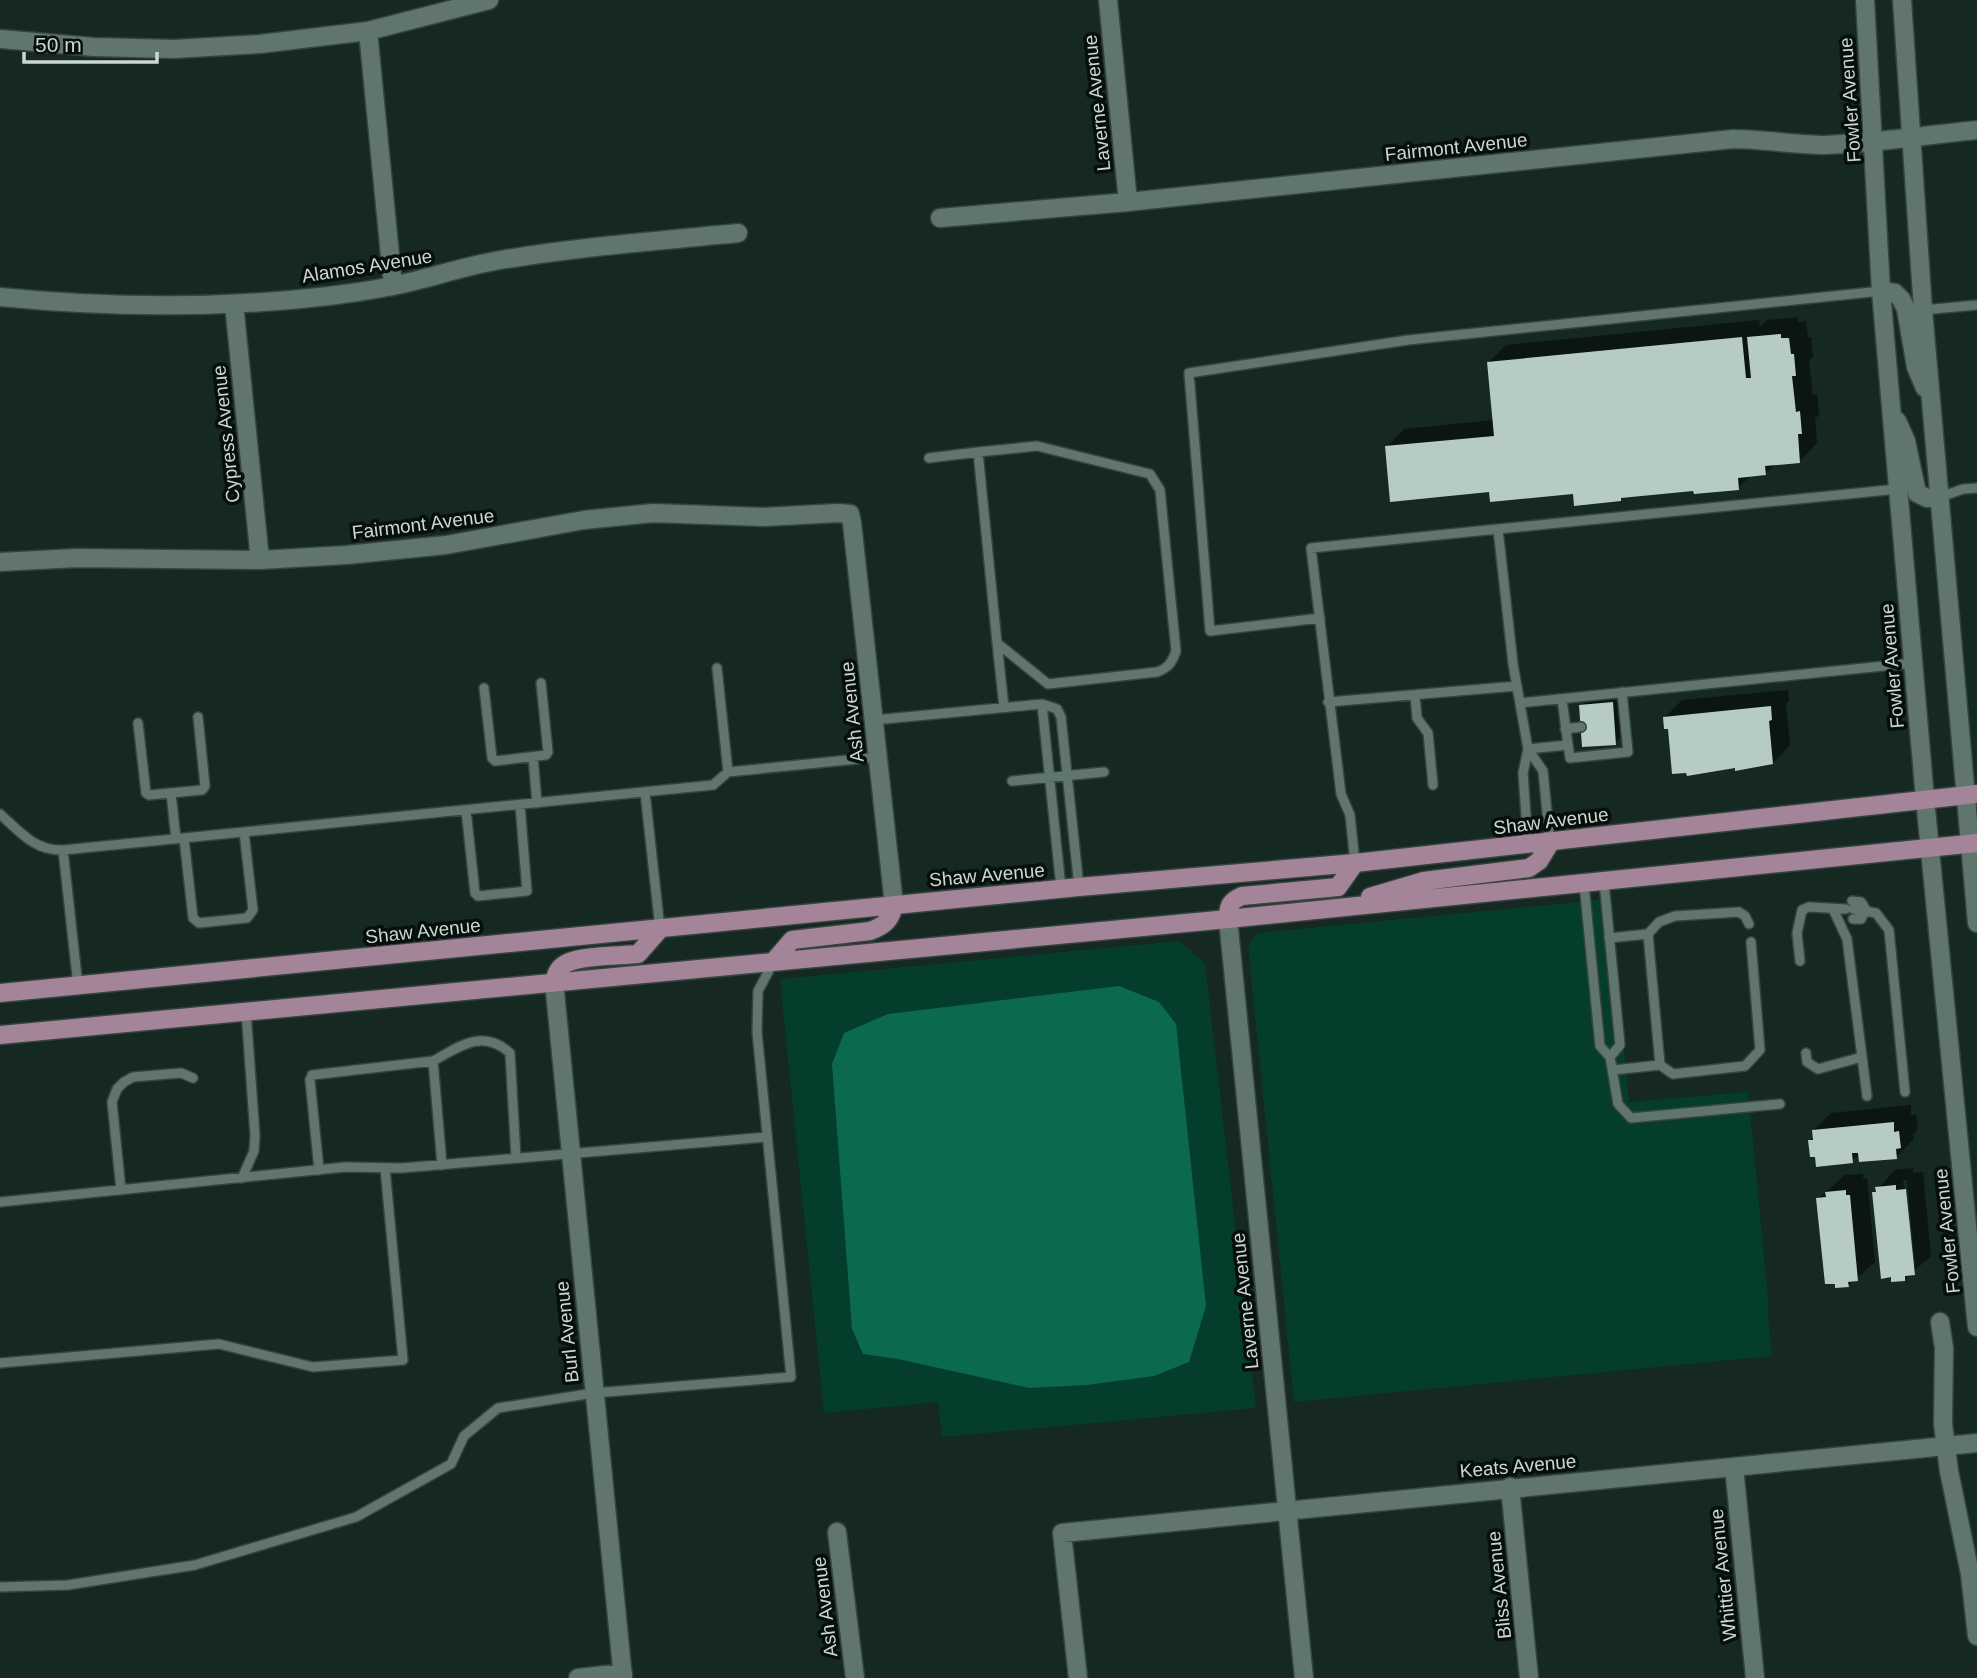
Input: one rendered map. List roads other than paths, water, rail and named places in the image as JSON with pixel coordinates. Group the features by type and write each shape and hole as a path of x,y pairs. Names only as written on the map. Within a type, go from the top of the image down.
{"main road":[{"name":"Shaw Avenue","path":"0,993 1070,888 1355,863 1971,795"},
{"path":"1329,909 1424,881 1529,868 1539,861 1550,843"},
{"path":"0,1035 1228,919 1973,844"},
{"path":"1228,919 1228,908 1233,900 1242,896 1338,887 1355,863"},
{"path":"774,961 792,940 870,931 881,927 892,915 894,905"},
{"path":"554,982 556,971 577,960 638,954 660,929"}],"street":[{"path":"0,39 94,47 174,49 260,44 368,31 489,0"},
{"name":"Laverne Avenue","path":"1108,0 1128,202"},
{"name":"Fowler Avenue","path":"1865,0 1881,291 1925,799 1977,1327"},
{"path":"1902,0 1931,404 1971,795 1977,923"},
{"path":"368,31 393,286"},
{"name":"Fairmont Avenue","path":"940,218 1128,202 1733,139 1825,145 1977,130"},
{"name":"Alamos Avenue","path":"0,297 110,306 190,307 328,296 393,286 490,262 542,253 738,233"},
{"path":"1881,291 1895,293 1906,309 1916,367 1931,404"},
{"name":"Cypress Avenue","path":"234,304 260,560"},
{"path":"1892,412 1906,440 1917,492 1927,498 1940,497"},
{"name":"Fairmont Avenue","path":"0,562 77,558 260,560 446,545 584,520 653,513 764,517 850,514"},
{"name":"Ash Avenue","path":"850,514 894,905"},
{"name":"Laverne Avenue","path":"1228,919 1304,1678"},
{"name":"Burl Avenue","path":"554,982 623,1676"},
{"name":"Fowler Avenue","path":"1940,1322 1944,1348 1943,1423 1949,1471 1970,1574 1977,1636"},
{"name":"Keats Avenue","path":"1078,1678 1062,1533 1977,1443"},
{"name":"Whittier Avenue","path":"1734,1467 1755,1678"},
{"name":"Bliss Avenue","path":"1510,1488 1529,1678"},
{"name":"Ash Avenue","path":"837,1532 855,1678"},
{"path":"578,1678 623,1676"}],"lane":[{"path":"1320,618 1210,631 1189,373 1408,340 1881,291"},
{"path":"1923,310 1977,306"},
{"path":"929,458 1037,446 1150,474 1160,490 1176,651 1173,662 1157,672 1048,684 997,643"},
{"path":"978,452 1004,707"},
{"path":"1940,497 1964,489 1977,488"},
{"path":"1355,863 1350,815 1341,794 1328,702 1311,548 1898,489"},
{"path":"1498,529 1517,686 1528,749 1523,773 1528,845"},
{"path":"1520,703 1913,663"},
{"path":"717,668 728,772"},
{"path":"484,688 492,758 495,761 546,755 548,752 541,683"},
{"path":"1328,702 1517,686"},
{"path":"1562,699 1570,758 1628,752 1622,692"},
{"path":"1415,695 1417,718 1428,733 1433,785"},
{"path":"874,720 1042,704 1057,709 1061,717 1066,776 1070,888"},
{"path":"1042,704 1050,777 1070,888"},
{"path":"138,723 146,793 149,795 202,790 205,786 198,717"},
{"path":"1614,724 1625,722"},
{"path":"1566,729 1581,727"},
{"path":"1528,749 1568,745"},
{"path":"1528,749 1543,771 1550,843"},
{"path":"533,757 537,803"},
{"path":"0,814 30,842 50,851 713,785 728,772 878,757"},
{"path":"1012,781 1104,772"},
{"path":"645,792 660,929"},
{"path":"171,793 193,918 199,923 247,918 251,915 253,910 244,832"},
{"path":"466,810 475,893 478,896 527,891 520,804"},
{"path":"63,850 78,986"},
{"path":"1604,882 1620,1045 1611,1057"},
{"path":"1584,884 1600,1046 1611,1057 1618,1104 1632,1118 1780,1104"},
{"path":"1846,910 1861,902 1866,910 1884,921 1889,930 1905,1092"},
{"path":"1800,961 1797,933 1802,910 1809,907 1846,910 1861,919 1866,910"},
{"path":"1846,910 1847,939 1867,1096"},
{"path":"1609,938 1648,934 1659,922 1675,916 1739,912 1749,924"},
{"path":"1648,934 1660,1065"},
{"path":"1613,1070 1660,1065 1672,1074 1745,1066 1760,1050 1751,942"},
{"path":"0,1587 68,1585 195,1565 356,1517 451,1464 464,1436 498,1408 594,1393 790,1377 757,1032 758,992 774,961"},
{"path":"242,1178 254,1151 255,1135 246,1011"},
{"path":"319,1170 310,1080 312,1075 433,1061 460,1044 486,1041 502,1046 510,1053 516,1158"},
{"path":"1805,1053 1807,1062 1818,1069 1862,1057"},
{"path":"433,1061 442,1165"},
{"path":"121,1190 112,1101 117,1089 133,1077 181,1073 193,1079"},
{"path":"0,1202 345,1167 442,1165 766,1137"},
{"path":"0,1363 219,1343 313,1367 403,1360 385,1168"}]}
